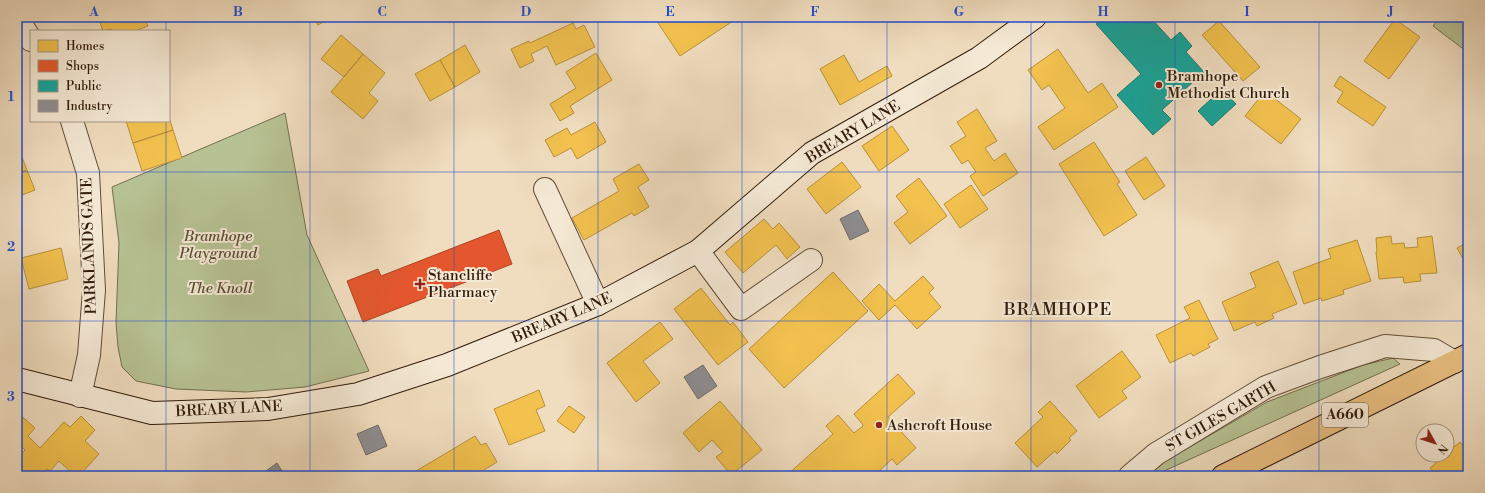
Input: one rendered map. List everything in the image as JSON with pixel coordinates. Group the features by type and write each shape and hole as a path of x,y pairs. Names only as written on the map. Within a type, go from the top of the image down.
{"highway":[{"name":"A660","path":"1223,476 1461,358"}],"street":[{"name":"BREARY LANE","path":"17,379 152,413 268,409 358,394 447,365 598,304 698,251 812,153 979,58 1035,17"},
{"path":"17,18 30,38"},
{"name":"PARKLANDS GATE","path":"72,122 88,173 94,290 89,355 80,396"},
{"path":"545,188 598,304"},
{"path":"698,251 740,309 812,260"},
{"name":"ST GILES GARTH","path":"1130,476 1156,454 1266,388 1320,366 1385,346 1434,350 1461,358"}],"green space":[{"path":"1440,17 1468,17 1468,49 1466,51 1433,26"},
{"name":"The Knoll","path":"285,113 307,235 369,371 305,387 246,392 176,389 136,381 122,367 118,347 116,322 119,243 112,187"},
{"path":"1393,358 1400,364 1153,476 1144,476 1145,473 1267,402 1363,365"}],"building: Homes":[{"path":"98,17 144,17 148,26 138,30 103,30"},
{"path":"314,17 332,17 318,25"},
{"path":"666,17 739,17 680,56 658,23"},
{"path":"1395,19 1420,37 1389,79 1364,61"},
{"path":"1219,21 1260,67 1243,81 1202,35"},
{"path":"573,23 576,29 584,25 595,47 556,65 547,46 531,54 534,61 520,68 511,49 529,41 530,43"},
{"path":"341,35 363,54 344,77 321,59"},
{"path":"465,45 480,72 455,87 440,60"},
{"path":"1058,49 1088,93 1102,83 1118,107 1054,150 1038,127 1065,108 1049,85 1042,90 1028,70"},
{"path":"596,53 612,80 570,106 574,113 560,121 550,104 576,88 566,72"},
{"path":"363,54 385,73 369,93 378,101 363,119 331,92"},
{"path":"844,55 859,82 887,66 892,76 840,105 820,69"},
{"path":"440,60 455,87 430,101 415,74"},
{"path":"1340,76 1386,107 1373,126 1337,102 1343,92 1334,86"},
{"path":"1265,91 1301,119 1281,144 1245,116"},
{"path":"977,109 997,141 985,148 994,161 1005,153 1018,173 983,196 970,176 976,172 968,160 962,164 950,146 966,136 957,122"},
{"path":"170,120 173,130 133,143 126,122 170,122"},
{"path":"595,122 606,142 577,159 571,148 554,157 545,140 567,128 571,135"},
{"path":"892,126 909,150 879,171 862,146"},
{"path":"173,130 182,158 142,171 133,143"},
{"path":"1094,142 1120,182 1117,184 1137,215 1104,236 1059,164"},
{"path":"19,150 27,170 17,174 17,151"},
{"path":"1146,157 1165,186 1144,200 1125,171"},
{"path":"842,162 861,187 826,214 807,189"},
{"path":"639,164 649,180 638,187 649,207 634,216 632,213 584,240 572,218 619,191 613,179"},
{"path":"27,170 35,190 17,197 17,174"},
{"path":"919,178 947,216 910,244 894,223 908,212 896,196"},
{"path":"971,185 988,209 960,228 944,204"},
{"path":"764,219 773,229 779,223 800,247 787,259 776,245 743,273 725,252"},
{"path":"1391,236 1392,244 1404,243 1405,248 1418,247 1417,238 1432,236 1437,273 1420,274 1421,281 1404,283 1403,277 1379,279 1376,238"},
{"path":"1357,240 1371,281 1343,290 1344,294 1322,301 1321,298 1304,304 1293,272 1331,258 1328,249"},
{"path":"1468,242 1468,268 1457,248"},
{"path":"61,248 68,279 29,289 21,258"},
{"path":"1278,261 1297,304 1272,314 1274,318 1257,326 1255,322 1234,331 1222,302 1256,287 1250,273"},
{"path":"833,272 868,311 784,388 749,349"},
{"path":"923,276 934,288 929,293 941,307 917,329 895,305 879,320 862,301 879,284 895,301"},
{"path":"701,288 730,325 733,322 748,342 718,365 674,309"},
{"path":"1199,300 1218,339 1208,344 1210,347 1193,356 1191,353 1170,363 1156,335 1190,318 1184,307"},
{"path":"660,322 673,339 643,361 660,383 636,402 607,363"},
{"path":"1122,351 1141,377 1122,391 1127,398 1099,418 1076,386"},
{"name":"Ashcroft House","path":"898,374 915,393 888,417 916,448 897,465 892,459 874,476 845,476 843,473 840,476 790,476 788,474 833,434 826,426 838,415 854,433 863,426 854,414"},
{"path":"539,390 545,406 536,410 545,431 509,445 494,409"},
{"path":"720,401 762,450 731,475 716,457 723,452 712,440 699,452 683,433"},
{"path":"1050,401 1077,431 1069,438 1071,440 1057,454 1055,451 1037,467 1015,443 1043,417 1038,412"},
{"path":"569,406 585,417 574,433 557,421"},
{"path":"17,412 35,428 28,436 40,448 64,422 70,427 81,416 95,430 85,441 99,454 79,476 75,476 59,461 50,471 47,469 40,476 23,476 17,470 17,459 25,450 17,442"},
{"path":"475,436 481,445 486,443 497,462 474,476 413,476 411,474"},
{"path":"1460,442 1468,452 1468,473 1464,476 1436,476 1430,468 1436,463 1455,463 1455,446"}],"building: Shops":[{"path":"499,230 512,264 363,322 347,281 378,269 381,276"}],"building: Public":[{"name":"Bramhope Methodist Church","path":"1105,17 1150,17 1171,40 1180,32 1192,46 1186,52 1204,72 1162,110 1171,119 1153,135 1117,95 1141,74 1096,24"},
{"path":"1222,89 1236,104 1212,126 1198,111"}],"building: Industry":[{"path":"858,210 869,231 850,240 840,219"},
{"path":"703,365 717,386 698,399 684,377"},
{"path":"378,425 387,446 366,455 357,434"},
{"path":"277,463 285,476 259,476"}],"place":[{"name":"Bramhope Methodist Church","path":"1159,85"},
{"name":"Stancliffe Pharmacy","path":"420,284"},
{"name":"Ashcroft House","path":"879,425"}],"district":[{"name":"BRAMHOPE","path":"1058,310"}],"park label":[{"name":"Bramhope Playground","path":"218,244"}]}
